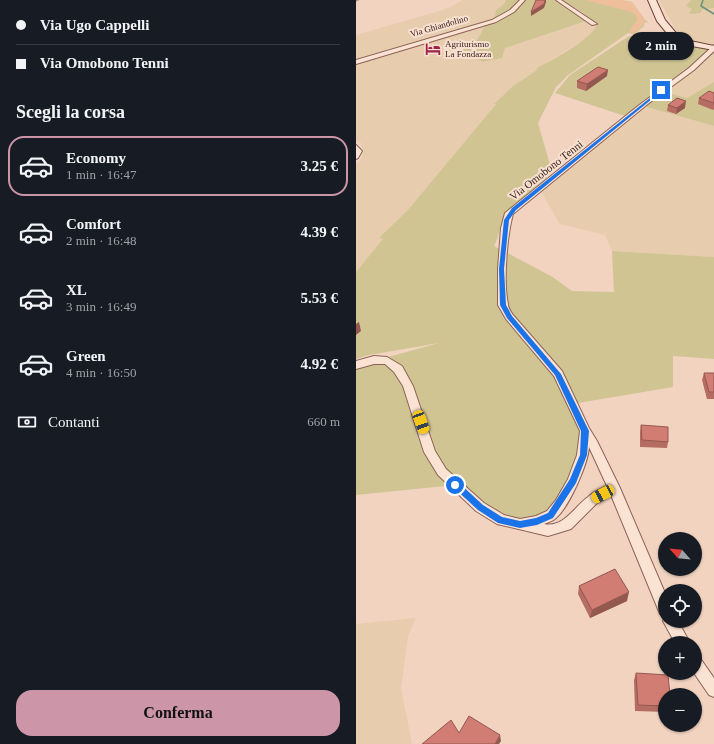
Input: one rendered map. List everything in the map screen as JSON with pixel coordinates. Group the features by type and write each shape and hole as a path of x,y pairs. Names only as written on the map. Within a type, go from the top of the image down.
{"street":[{"name":"Via Ghiandolino","path":"356,62 494,20 512,11 523,0"},
{"path":"558,0 594,24"},
{"path":"652,0 661,21 678,41"},
{"path":"639,37 678,41 714,48"},
{"name":"Via Omobono Tenni","path":"658,592 614,488 558,374 509,317 503,305 502,269 507,220 514,209 578,159 640,107 692,68 714,48"},
{"path":"356,147 359,151 356,157"},
{"path":"356,365 374,360 387,362 398,369 412,398 425,433 430,452 442,472 480,507 501,520 548,530 567,525 592,500 614,488"},
{"path":"520,524 537,522 551,515 560,504 573,481 583,455 585,431"},
{"path":"702,673 714,690"}],"shaded area":[{"path":"463,0 506,0 504,4 496,10 495,16 486,24 477,40 463,49 483,62 502,58 505,48 589,20 595,22 597,26 587,37 522,79 503,95 407,211 380,238 383,239 356,272 356,164 362,158 363,150 361,143 356,141 356,35 446,9"},
{"path":"506,0 558,0 589,20 505,48 502,58 483,62 463,50 477,40 486,24 495,16 496,10 504,4"},
{"path":"562,0 621,0 632,2 645,20 649,23 645,22 644,26 634,34 628,33 568,75 556,87 538,123 551,168 546,179 506,212 494,246 551,276 572,291 614,292 612,251 714,257 714,359 673,356 673,387 572,404 585,431 573,481 551,515 520,524 501,520 455,485 356,495 356,366 439,343 369,355 356,359 356,272 383,239 379,238 407,211 496,104 494,104 513,86 538,69 535,69 560,56 585,38 597,26 595,22 593,23 582,12"},
{"path":"659,0 691,0 688,4 714,0 714,49 681,40"},
{"path":"691,0 714,0 714,8 703,9 700,13 690,14 689,13 692,9 686,6"},
{"path":"629,36 677,41 714,49 714,53 662,91 687,98 714,82 714,126 643,106 628,117 555,93 570,75"},
{"path":"714,53 714,82 687,98 662,91"},
{"path":"642,106 714,126 714,257 612,251 605,235 560,224 539,188"},
{"path":"416,618 408,636 401,688 412,744 356,744 356,624"}],"sand":[{"path":"585,0 621,0 632,2 645,20 644,24 633,34 629,30 637,21 636,15 632,12"}],"building":[{"path":"536,0 545,0 544,4 531,12"},
{"path":"598,67 608,70 587,84 577,81"},
{"path":"709,91 714,93 714,103 699,98"},
{"path":"677,98 686,101 677,108 668,105"},
{"path":"704,373 714,373 714,392 709,392"},
{"path":"641,425 668,427 668,442 642,440"},
{"path":"615,569 629,592 592,610 579,586"},
{"path":"636,673 658,674 658,680 668,680 669,688 658,688 658,706 638,705"},
{"path":"469,716 500,735 495,744 422,744 451,720 459,733"}],"waterway":[{"path":"703,0 701,6 714,14"}],"place":[{"name":"Agriturismo La Fondazza","path":"433,49"}],"route":[{"path":"455,485 480,507 501,520 520,524 537,522 551,515 560,504 573,481 583,455 585,431 558,374 551,364 509,317 503,305 502,269 505,228 509,213 578,159 661,90"}]}
